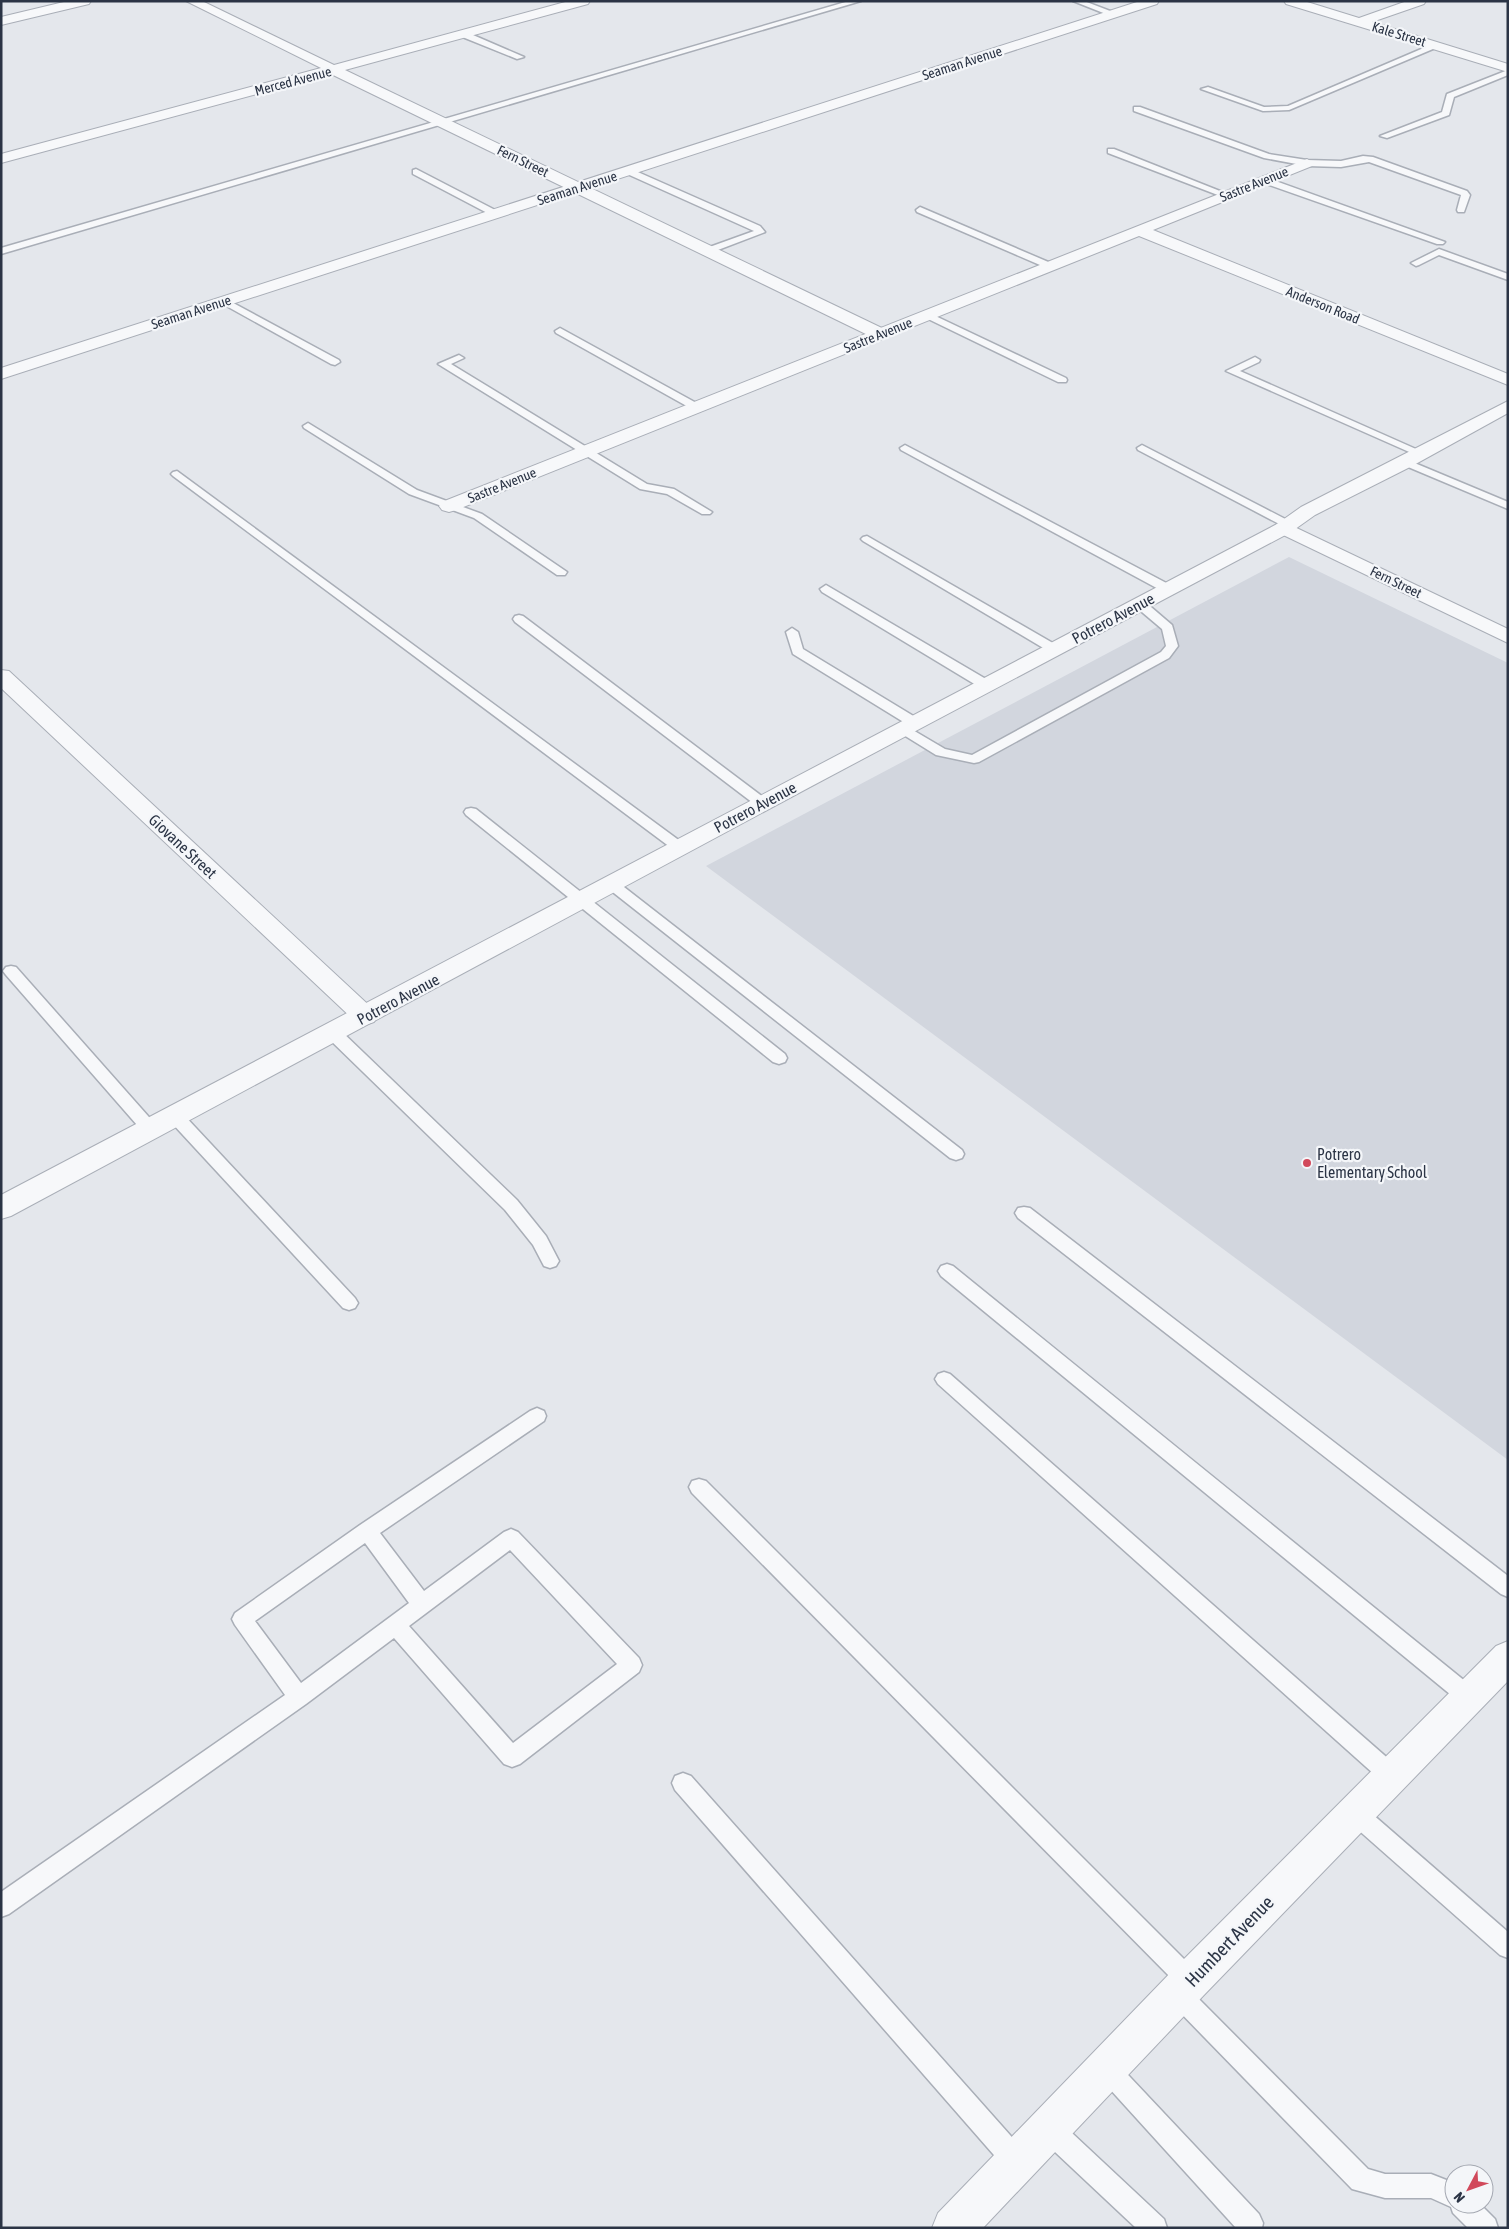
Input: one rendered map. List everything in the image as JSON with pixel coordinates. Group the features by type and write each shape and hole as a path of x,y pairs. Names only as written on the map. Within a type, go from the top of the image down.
{"street":[{"path":"1,20 85,1"},
{"name":"Fern Street","path":"192,1 880,334"},
{"name":"Merced Avenue","path":"1,160 584,1"},
{"name":"Seaman Avenue","path":"1,374 1153,1"},
{"name":"Kale Street","path":"1290,1 1508,68"},
{"path":"1361,22 1420,1"},
{"name":"Sastre Avenue","path":"448,506 1307,163"},
{"name":"Anderson Road","path":"1138,230 1508,380"},
{"name":"Potrero Avenue","path":"1,1208 365,1016 581,898 1286,527 1308,511 1413,458 1508,406"},
{"name":"Fern Street","path":"1286,527 1508,637"},
{"name":"Giovane Street","path":"1,676 365,1016"},
{"name":"Humbert Avenue","path":"953,2228 1184,1987 1508,1657"}],"lane":[{"path":"1,251 858,1"},
{"path":"1076,1 1114,14"},
{"path":"463,34 520,57"},
{"path":"1205,88 1263,109 1289,108 1436,46"},
{"path":"1384,136 1446,113 1450,96 1508,72"},
{"path":"1137,109 1267,156 1307,163 1341,164 1363,159 1370,160 1464,193 1466,195 1461,210"},
{"path":"1159,110 1307,163"},
{"path":"1111,151 1226,195"},
{"path":"628,171 757,228 760,232 707,251"},
{"path":"416,172 496,214"},
{"path":"1264,180 1440,242"},
{"path":"920,210 1050,266"},
{"path":"1416,263 1439,252 1508,277"},
{"path":"224,301 336,362"},
{"path":"927,315 1062,380"},
{"path":"560,331 696,407"},
{"path":"459,358 443,364 644,487 670,491 706,512"},
{"path":"1256,360 1231,372 1413,458 1508,506"},
{"path":"308,426 413,492 478,516 561,572"},
{"path":"905,448 1168,589"},
{"path":"1142,448 1286,527"},
{"path":"177,474 679,847"},
{"path":"867,539 1054,649"},
{"path":"826,589 986,685"},
{"path":"792,632 797,651 908,726 941,752 974,759 1165,655 1172,646 1168,628 1140,604"},
{"path":"519,619 762,803"},
{"path":"471,812 779,1058"},
{"path":"610,884 956,1154"},
{"path":"11,971 150,1130"},
{"path":"333,1033 511,1205 540,1242 550,1261"},
{"path":"176,1117 349,1303"},
{"path":"1024,1213 1508,1588"},
{"path":"947,1271 1469,1697"},
{"path":"944,1379 1392,1776"},
{"path":"299,1697 242,1619 367,1531 537,1416"},
{"path":"699,1487 1184,1987 1361,2180 1385,2186 1431,2186 1444,2192"},
{"path":"367,1531 422,1604"},
{"path":"1,1906 299,1697 422,1604 511,1538 632,1665 512,1757 395,1625"},
{"path":"683,1783 1016,2161"},
{"path":"1356,1813 1508,1947"},
{"path":"1106,2068 1250,2222 1249,2228"},
{"path":"1048,2128 1155,2228"},
{"path":"1472,2214 1486,2228"}],"shaded area":[{"name":"Potrero Elementary School","path":"1289,557 1508,663 1508,1460 706,866"}],"place":[{"name":"Potrero Elementary School","path":"1307,1163"}]}
